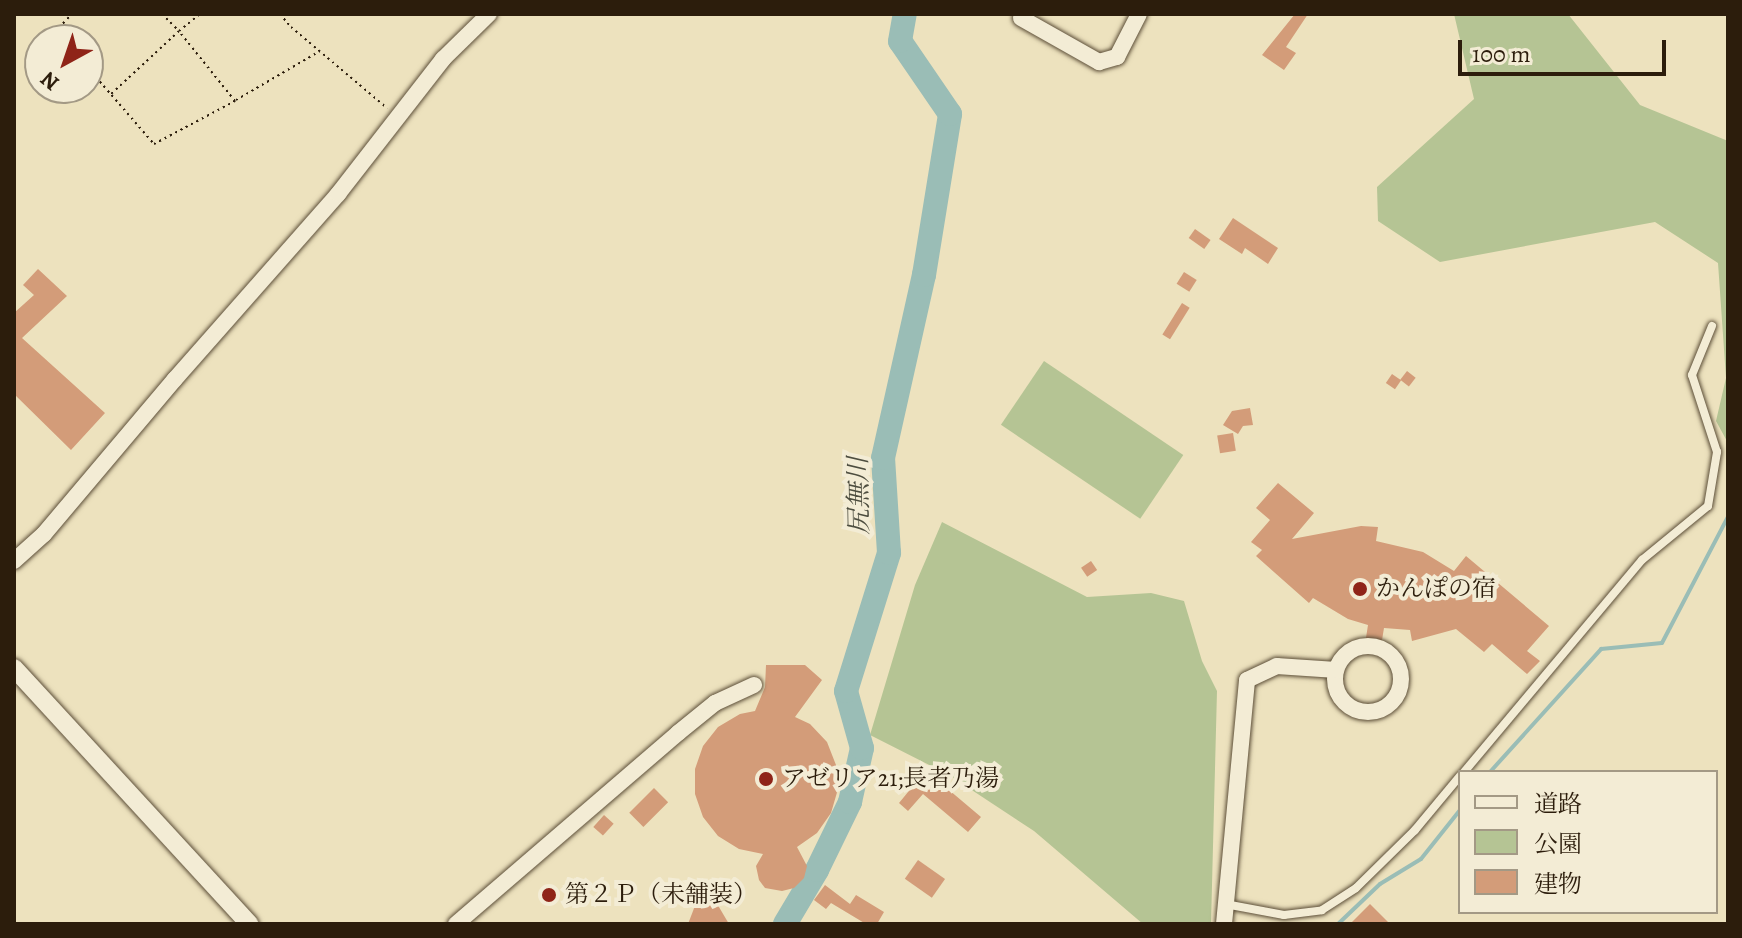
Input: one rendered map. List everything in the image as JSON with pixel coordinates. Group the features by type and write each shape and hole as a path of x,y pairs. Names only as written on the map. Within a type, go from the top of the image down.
{"street":[{"path":"14,561 44,534 338,194 443,59 489,14"},
{"path":"1021,18 1099,62 1117,57 1139,14"},
{"path":"1358,647 1379,648 1396,661 1400,671 1398,692 1384,708 1363,711 1352,707 1338,691 1336,670 1348,652 1358,647"},
{"path":"1224,924 1247,680 1277,666 1336,670"},
{"path":"14,668 249,924"},
{"path":"456,924 690,723 715,703 754,685"}],"lane":[{"path":"1465,770 1642,560 1708,506 1717,452 1692,375 1712,326"},
{"path":"1224,904 1284,915 1322,910 1356,888 1405,840 1458,779"}],"path":[{"path":"162,14 235,101"},
{"path":"111,94 200,14"},
{"path":"280,14 399,118"},
{"path":"104,86 154,144 235,101 320,50"}],"green space":[{"path":"1454,14 1568,14 1640,105 1728,141 1728,443 1716,421 1726,378 1718,263 1655,222 1440,262 1378,221 1377,187 1474,99"},
{"path":"1044,361 1183,455 1140,519 1001,425"},
{"path":"942,522 1087,597 1151,593 1184,601 1202,661 1217,691 1211,924 1143,924 1034,831 949,775 870,735 915,585"}],"building":[{"path":"1295,14 1308,14 1286,47 1296,53 1284,70 1262,55"},
{"path":"1233,218 1278,248 1268,264 1245,248 1242,254 1219,239"},
{"path":"1195,229 1211,240 1204,249 1189,238"},
{"path":"38,269 67,296 22,338 105,413 71,450 14,394 14,313 34,295 23,285"},
{"path":"1184,272 1197,280 1189,292 1177,284"},
{"path":"1182,303 1190,308 1170,339 1162,334"},
{"path":"1407,371 1416,378 1409,386 1400,380"},
{"path":"1392,374 1401,380 1395,389 1386,383"},
{"path":"1250,408 1253,425 1243,426 1238,434 1223,425 1232,411"},
{"path":"1233,433 1236,451 1220,453 1217,436"},
{"path":"1278,483 1314,513 1292,539 1361,526 1378,527 1376,541 1423,552 1454,571 1466,556 1549,626 1527,651 1540,661 1527,674 1492,644 1484,652 1456,629 1412,641 1410,630 1384,628 1381,646 1365,644 1368,625 1348,619 1313,598 1309,603 1256,556 1262,550 1251,542 1270,520 1256,508"},
{"path":"1091,561 1097,570 1087,577 1081,568"},
{"name":"アゼリア21;長者乃湯","path":"766,665 805,665 822,680 795,717 810,724 827,742 836,765 838,789 831,813 817,833 797,847 807,866 804,878 794,888 782,891 765,888 759,880 756,866 763,854 739,849 718,836 703,817 695,794 695,769 703,746 718,727 740,714 755,711 765,687"},
{"path":"922,775 933,783 936,779 981,817 968,832 923,794 908,811 899,803"},
{"path":"654,788 668,802 643,827 629,813"},
{"path":"604,815 614,824 603,836 593,827"},
{"path":"918,860 945,879 932,898 905,879"},
{"path":"825,885 850,904 856,895 884,912 877,924 866,924 831,903 826,909 814,900"},
{"path":"698,898 716,902 729,924 688,924"},
{"path":"1370,904 1390,924 1350,924"}],"waterway":[{"name":"尻無川","path":"785,924 817,870 850,802 862,748 846,691 889,553 883,458 924,275 950,114 900,41 905,14"},
{"path":"1728,448 1728,459"},
{"path":"1492,770 1601,649 1662,643 1728,517"},
{"path":"1338,924 1380,884 1421,859 1458,813"}],"place":[{"name":"かんぽの宿","path":"1360,589"},
{"name":"アゼリア21;長者乃湯","path":"766,779"},
{"name":"第２Ｐ（未舗装）","path":"549,895"}]}
